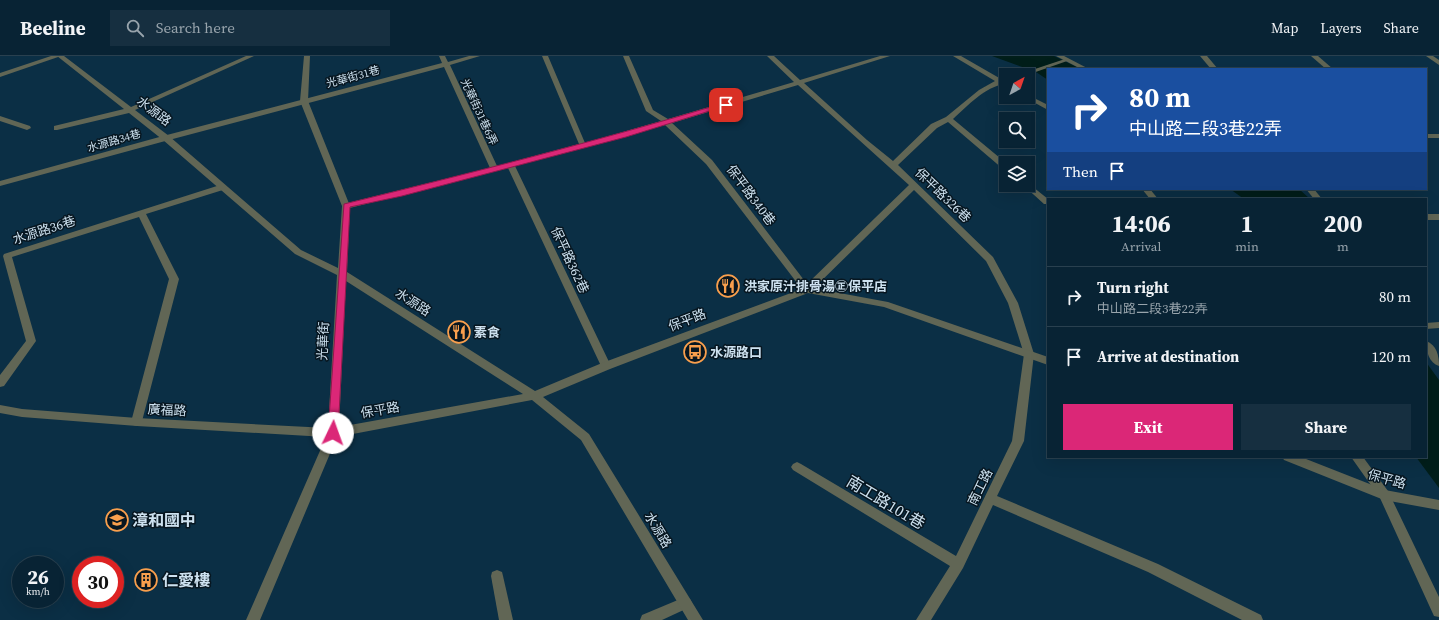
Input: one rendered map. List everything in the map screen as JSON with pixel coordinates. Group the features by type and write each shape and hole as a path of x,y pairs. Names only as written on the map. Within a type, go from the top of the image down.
{"street":[{"path":"0,75 59,56"},
{"name":"水源路","path":"59,56 166,138 298,252 341,273 534,396 585,437 696,620"},
{"path":"57,128 130,110 251,56"},
{"name":"光華街","path":"253,620 333,433 346,206 304,101 307,56"},
{"name":"光華街31巷6弄","path":"442,56 444,64 494,169"},
{"name":"光華街31巷","path":"304,101 477,56"},
{"path":"545,56 583,146"},
{"name":"保平路340巷","path":"626,56 650,111 667,122 710,162 807,290"},
{"path":"770,56 799,83"},
{"path":"856,56 864,63"},
{"path":"346,206 583,146 887,56"},
{"path":"956,56 999,79"},
{"path":"1059,56 1084,68"},
{"path":"1203,56 1214,68"},
{"path":"1314,56 1329,68"},
{"path":"1429,56 1439,63"},
{"path":"1035,70 1067,60"},
{"name":"保平路326巷","path":"799,83 864,142 893,165 990,259 1013,303 1029,354"},
{"path":"893,165 934,126 949,119 981,91 999,84"},
{"name":"水源路34巷","path":"0,184 304,101"},
{"path":"1035,101 1047,107"},
{"path":"0,118 27,128"},
{"path":"949,119 999,161"},
{"path":"1427,136 1439,136"},
{"name":"保平路362巷","path":"510,165 606,366"},
{"path":"807,290 914,185"},
{"name":"水源路36巷","path":"0,383 31,341 3,257 223,187"},
{"path":"1147,190 1153,198"},
{"path":"1311,190 1317,198"},
{"path":"1035,192 1047,202"},
{"path":"137,422 174,279 140,214"},
{"path":"1427,217 1439,217"},
{"path":"807,290 885,304 1047,361"},
{"name":"保平路","path":"333,433 534,396 606,366 807,290"},
{"path":"1427,326 1439,325"},
{"path":"1427,346 1439,362"},
{"name":"南工路","path":"923,620 958,564 1018,441 1029,354"},
{"name":"廣福路","path":"0,409 22,413 137,422 333,433"},
{"name":"保平路","path":"1291,458 1384,495 1439,505"},
{"path":"1357,458 1384,495 1439,611"},
{"name":"南工路101巷","path":"798,467 958,564"},
{"path":"990,498 1154,568 1256,620"},
{"path":"497,576 506,620"},
{"path":"647,620 685,603"}],"shaded area":[{"path":"992,56 1054,56 1079,68 1047,68 1047,79 1035,72 1035,68 1025,68"},
{"path":"1231,190 1300,190 1309,198 1243,198"},
{"path":"1427,363 1439,380 1439,488 1417,458 1427,458"}],"place":[{"name":"洪家原汁排骨湯㊣保平店","path":"728,286"},
{"name":"素食","path":"459,332"},
{"name":"水源路口","path":"695,352"},
{"name":"漳和國中","path":"117,520"},
{"name":"仁愛樓","path":"146,580"}],"route":[{"path":"333,433 346,206 399,194 624,135 726,105"}]}
